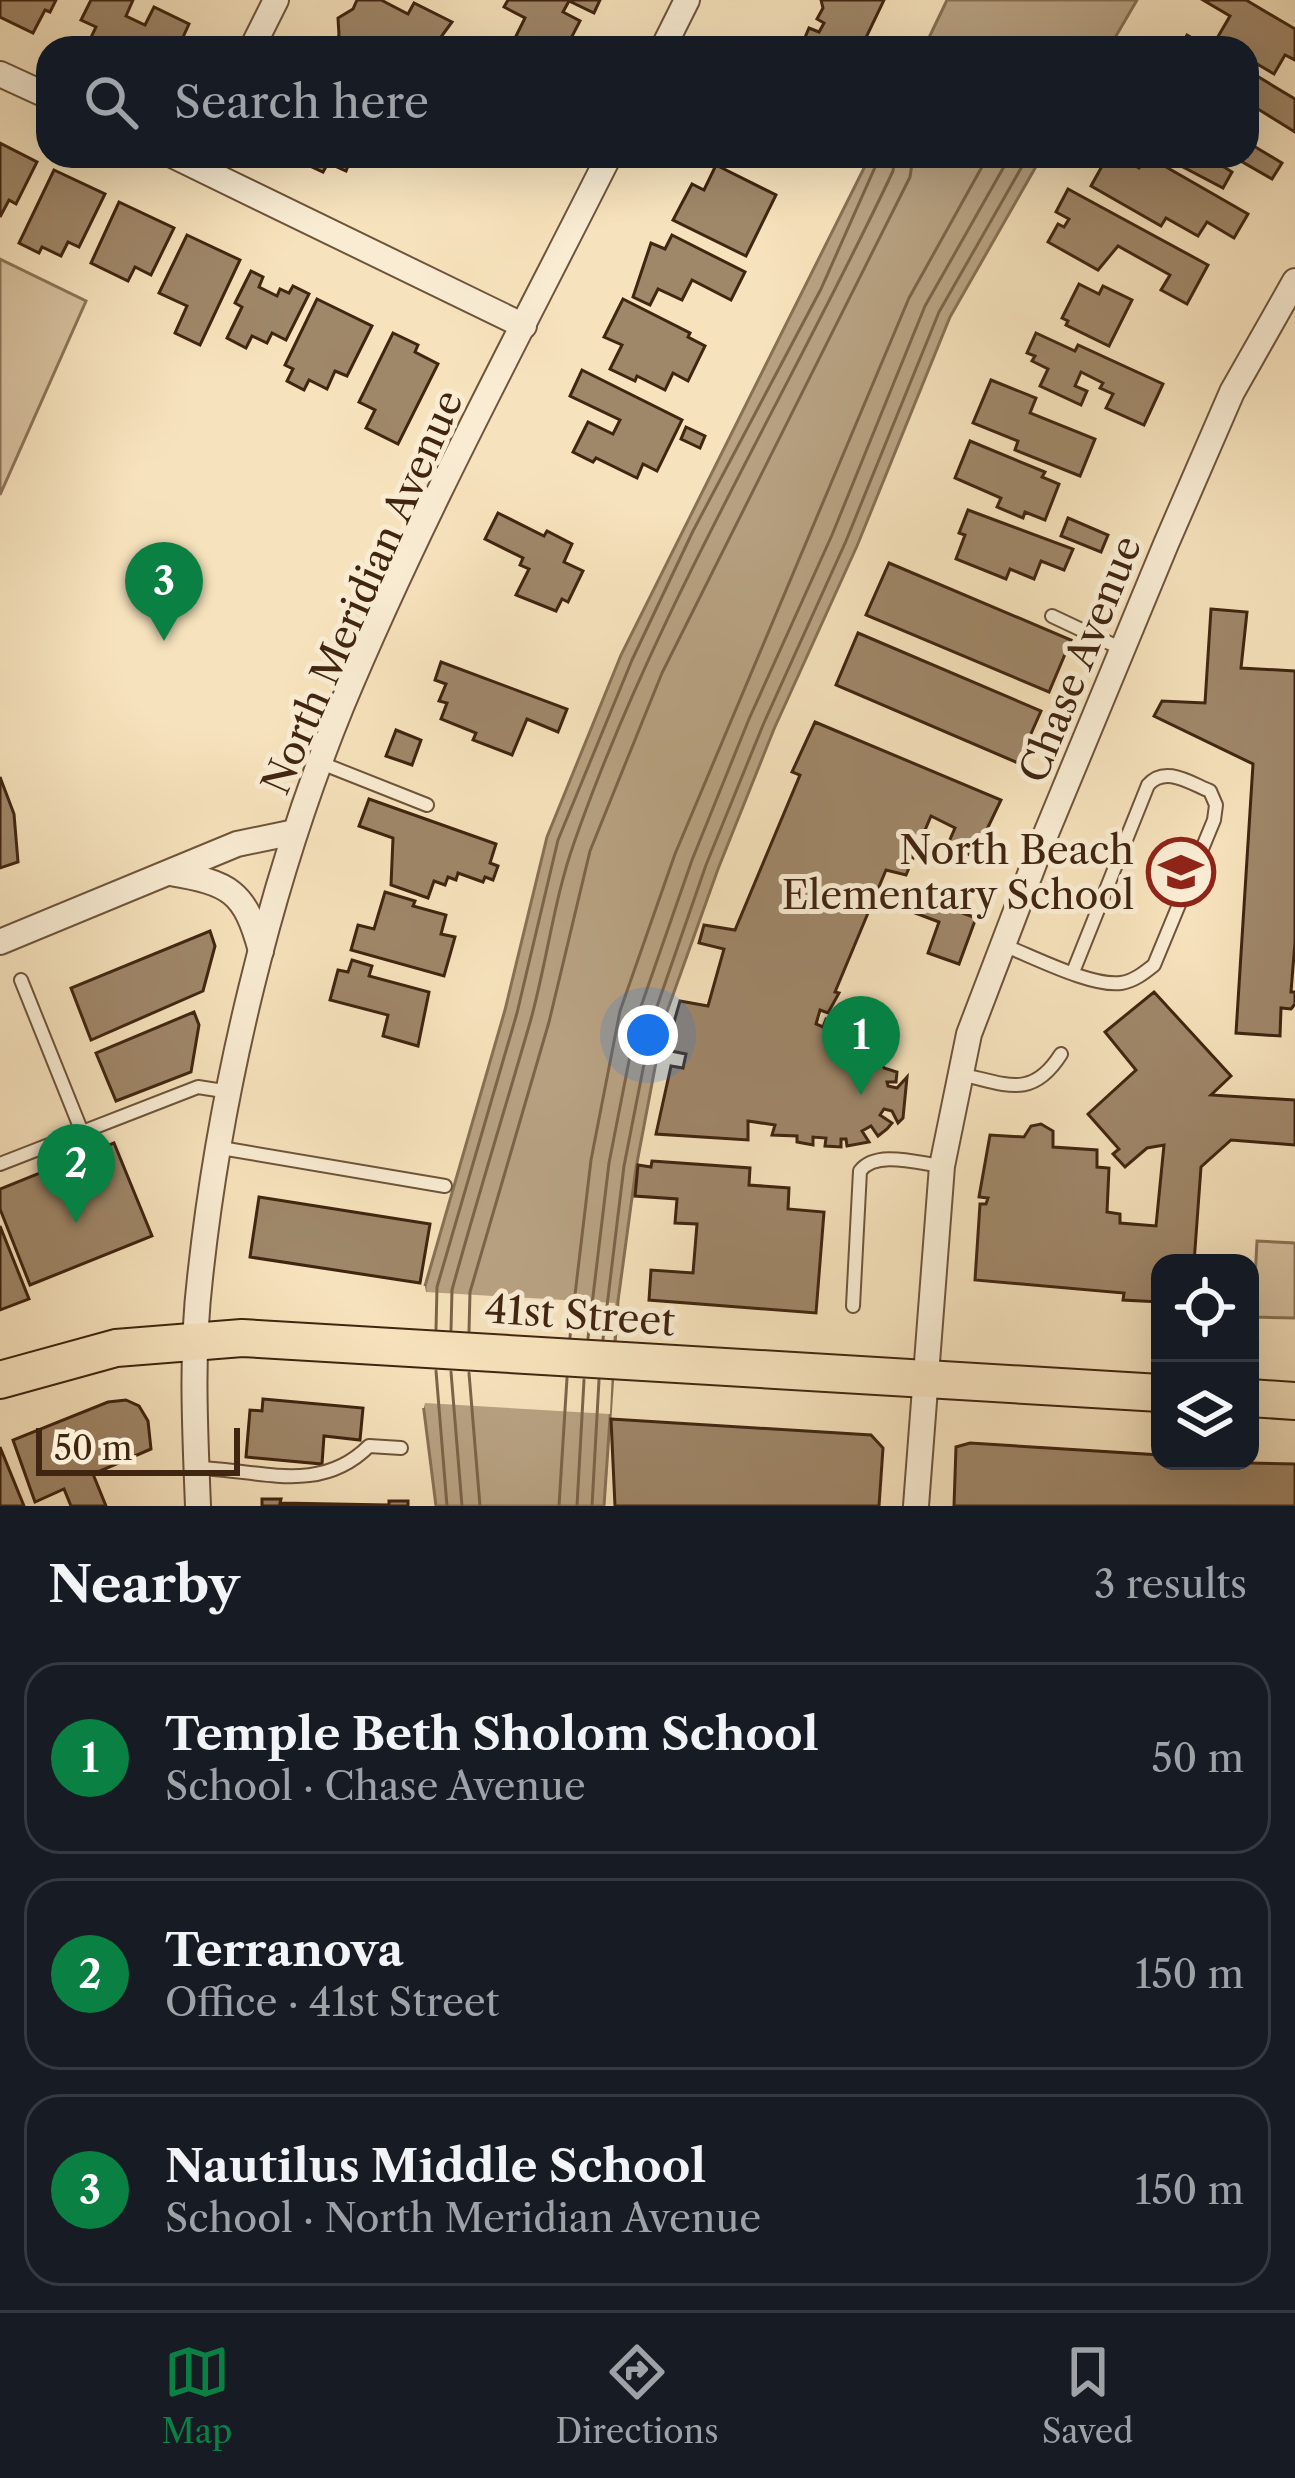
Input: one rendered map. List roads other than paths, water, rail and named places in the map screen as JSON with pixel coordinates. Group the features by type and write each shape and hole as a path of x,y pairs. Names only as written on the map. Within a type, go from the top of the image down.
{"main road":[{"name":"41st Street","path":"0,1380 84,1354 196,1339 419,1346 1151,1392"},
{"path":"1259,1399 1295,1401"}],"street":[{"path":"259,36 276,0"},
{"path":"669,36 687,0"},
{"path":"0,74 36,90"},
{"path":"208,168 524,326"},
{"name":"North Meridian Avenue","path":"198,1506 193,1400 200,1279 239,1038 295,832 343,704 416,545 603,168"},
{"name":"Chase Avenue","path":"916,1506 942,1166 969,1034 1232,392 1295,281"},
{"path":"0,942 237,844 295,832"},
{"path":"168,872 209,880 233,893 251,913 262,954"}],"lane":[{"path":"1052,616 1123,649"},
{"path":"321,763 427,805"},
{"path":"1003,945 1073,972 1119,983 1138,977 1154,965 1214,820 1216,805 1210,791 1167,774 1148,785 1073,972"},
{"path":"21,980 82,1132"},
{"path":"959,1074 1024,1087 1047,1076 1061,1054"},
{"path":"2,1159 198,1087 230,1092"},
{"path":"221,1148 445,1186"},
{"path":"853,1306 860,1171 866,1162 877,1159 942,1166"},
{"path":"196,1468 289,1479 326,1474 356,1459 369,1446 401,1448"}],"water":[{"path":"947,0 1137,0 1116,36 930,36"},
{"path":"864,168 1035,168 950,317 857,546 774,729 664,1020 636,1168 618,1301 604,1506 436,1506 423,1403 425,1286 505,1010 547,837 621,655"}],"place":[{"name":"Nautilus Middle School","path":"164,641"},
{"name":"North Beach Elementary School","path":"1181,872"},
{"name":"Temple Beth Sholom School","path":"861,1095"},
{"name":"Terranova","path":"76,1223"}]}
